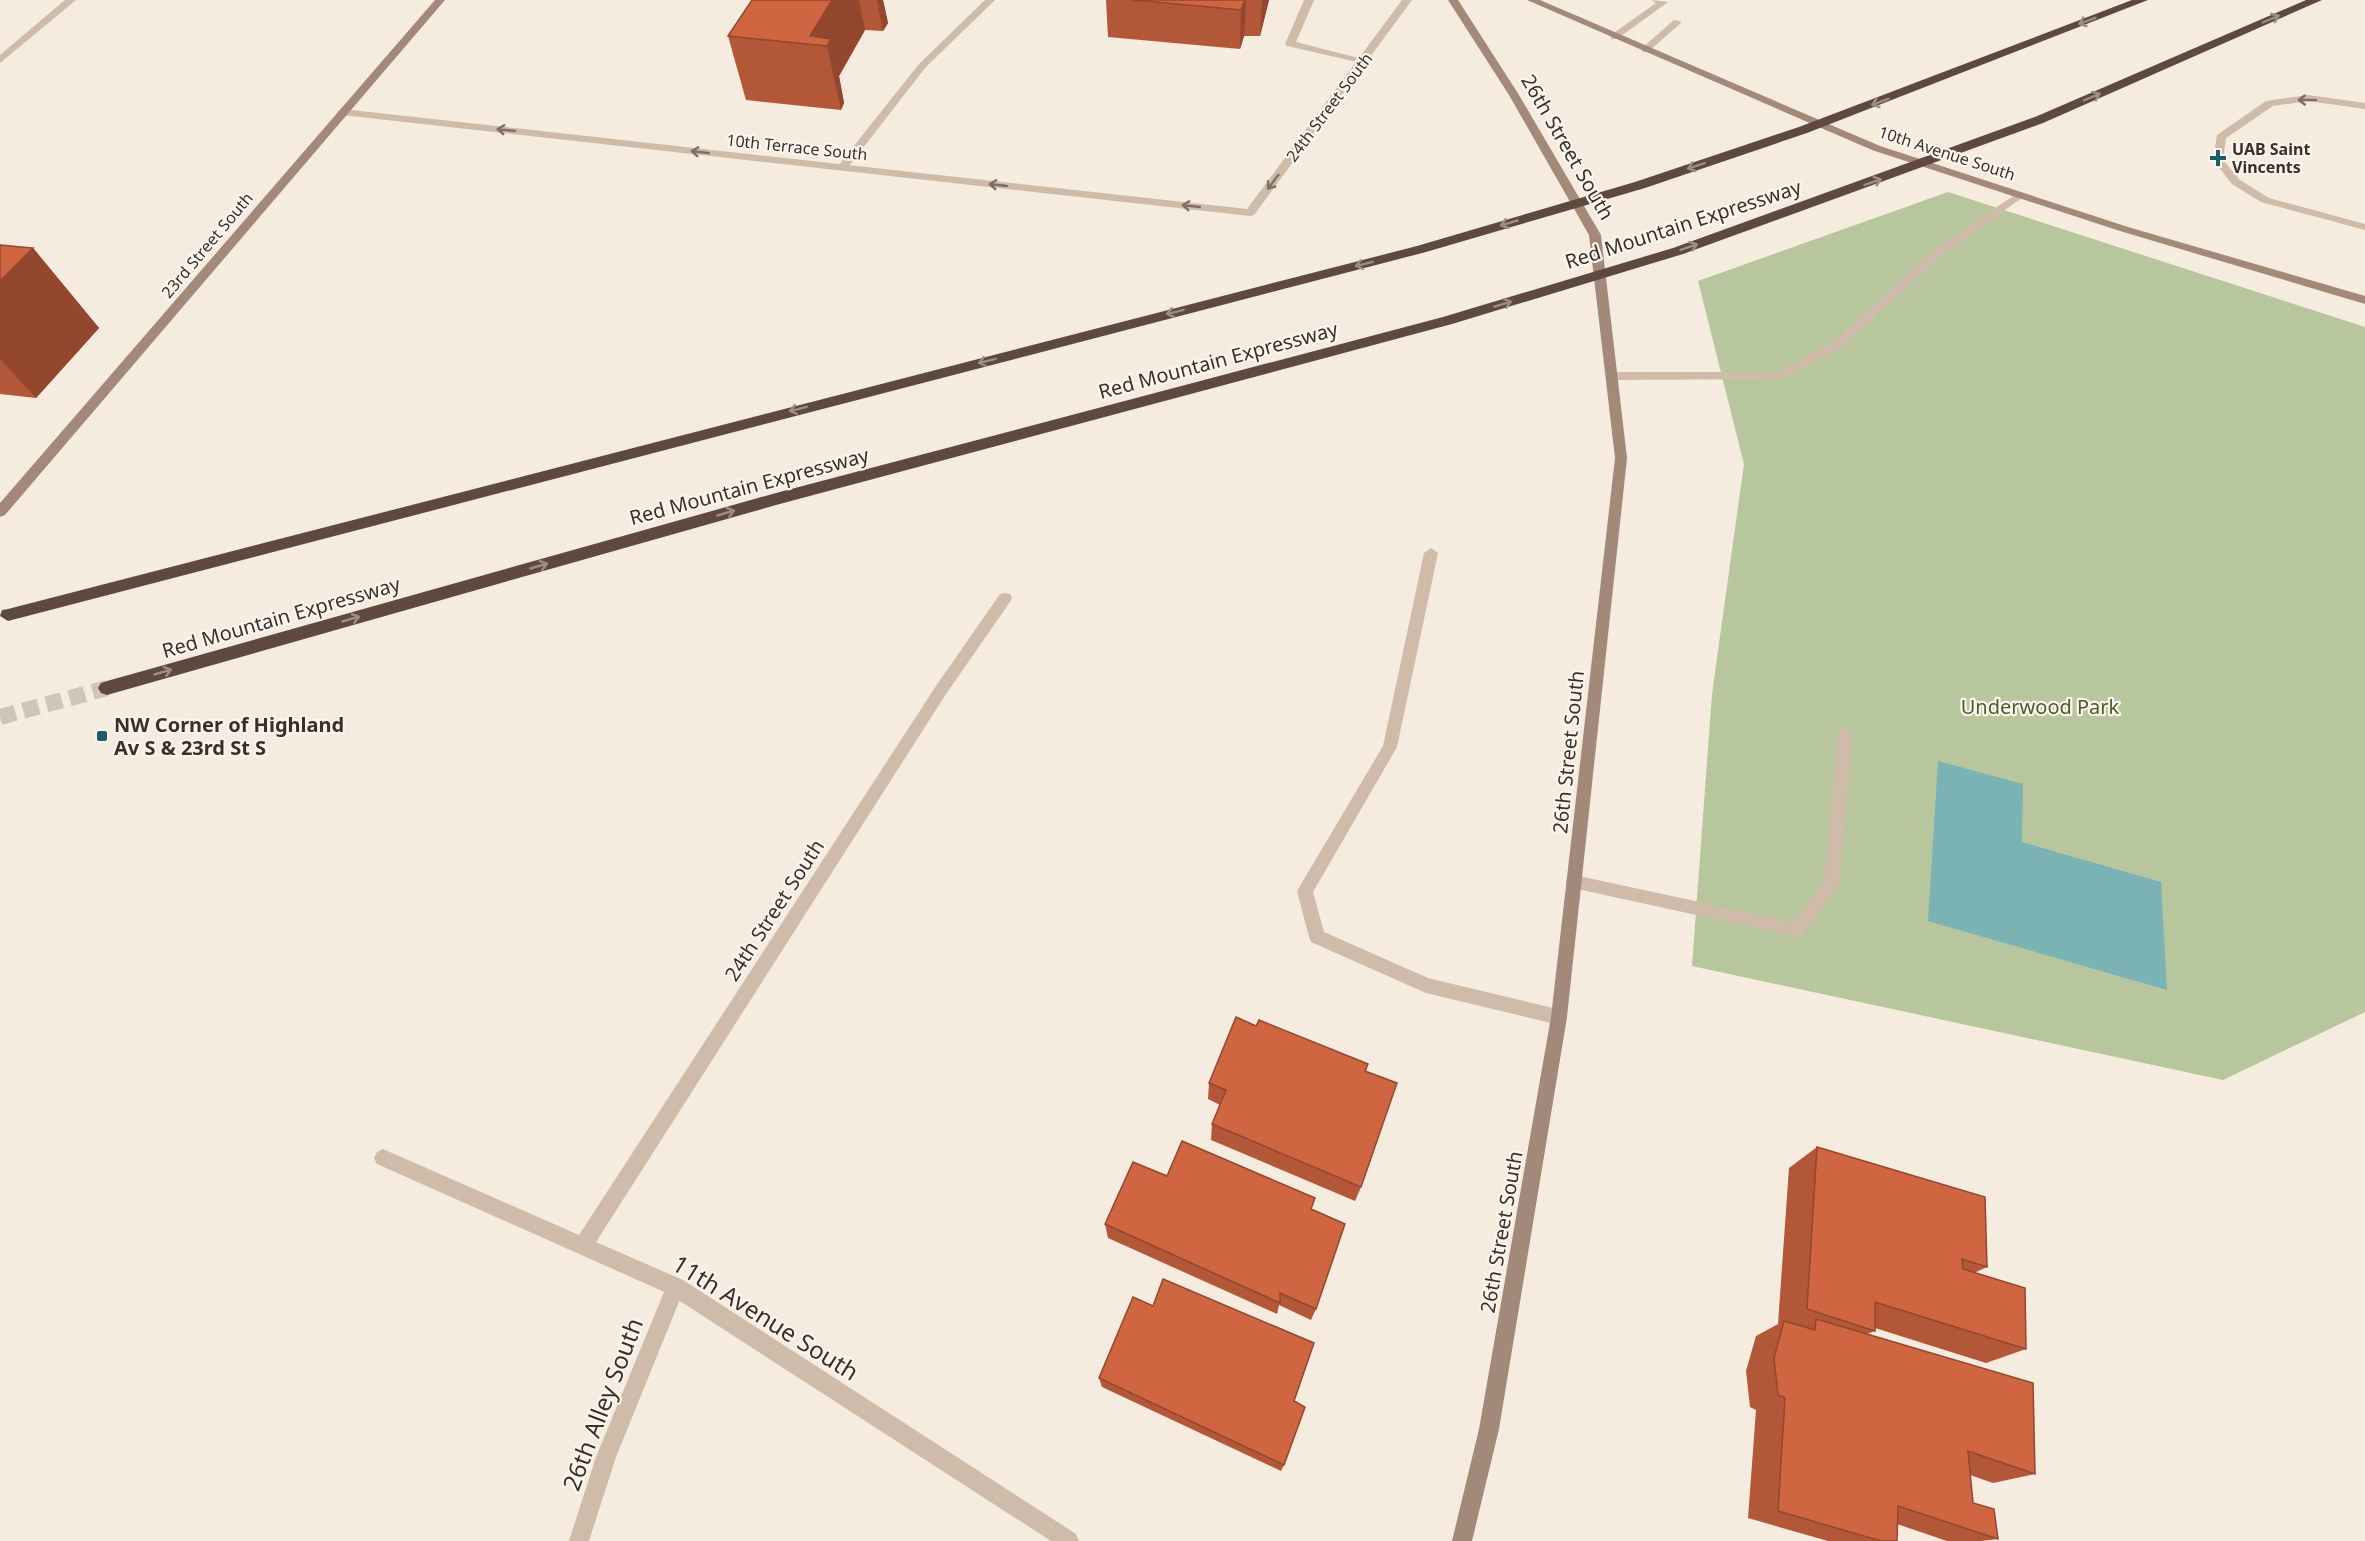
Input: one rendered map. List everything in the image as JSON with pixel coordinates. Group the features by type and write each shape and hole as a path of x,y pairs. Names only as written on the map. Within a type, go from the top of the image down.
{"highway":[{"path":"8,615 1421,249 1640,185 1803,130 2142,0"},
{"name":"Red Mountain Expressway","path":"107,688 776,499 1447,321 1678,251 2038,120 2316,0"}],"street":[{"path":"0,60 71,0"},
{"name":"23rd Street South","path":"0,512 440,0"},
{"path":"842,168 922,66 990,0"},
{"path":"1309,0 1290,44 1363,62"},
{"name":"24th Street South","path":"1250,213 1407,0"},
{"name":"26th Street South","path":"1453,0 1514,95 1595,235 1621,458 1559,1017 1489,1429 1462,1541"},
{"name":"10th Avenue South","path":"1532,0 1876,148 2124,229 2365,300"},
{"path":"1614,37 1662,2 1657,0"},
{"path":"1645,50 1677,22"},
{"path":"2365,106 2308,98 2270,103 2221,137 2218,160 2236,182 2265,200 2365,227"},
{"name":"10th Terrace South","path":"342,112 1250,213"},
{"path":"1612,376 1779,376 1837,345 1935,255 2019,195"},
{"path":"1431,554 1390,747 1305,891 1317,937 1426,985 1559,1017"},
{"name":"24th Street South","path":"582,1247 941,690 1005,598"},
{"path":"1574,882 1797,930 1833,883 1845,734"},
{"name":"11th Avenue South","path":"383,1158 676,1287 1070,1541"},
{"name":"26th Alley South","path":"579,1541 606,1457 676,1287"}],"green space":[{"name":"Underwood Park","path":"1948,192 2365,327 2365,1012 2223,1080 1692,966 1712,694 1744,464 1698,281"}],"water":[{"path":"1938,761 2023,784 2022,842 2161,882 2167,990 1928,921"}],"building":[{"path":"752,0 832,0 810,36 831,39 827,46 728,36"},
{"path":"1133,0 1245,0 1241,10"},
{"path":"0,245 33,248 0,281"},
{"path":"1236,1017 1256,1026 1259,1020 1368,1064 1365,1071 1397,1083 1361,1187 1212,1124 1226,1090 1209,1083"},
{"path":"1182,1141 1315,1198 1311,1209 1345,1224 1316,1309 1280,1293 1280,1303 1105,1224 1133,1162 1167,1176"},
{"path":"1817,1147 1985,1197 1987,1267 1962,1259 1963,1269 2025,1288 2026,1349 1875,1302 1875,1331 1807,1309"},
{"path":"1163,1279 1314,1343 1294,1401 1305,1407 1284,1465 1099,1378 1133,1297 1153,1306"},
{"path":"1816,1319 2033,1383 2035,1474 1968,1451 1973,1503 1994,1509 1998,1539 1898,1506 1897,1541 1881,1541 1778,1511 1785,1398 1778,1395 1774,1358 1784,1321 1815,1330"}],"tunnel":[{"path":"0,717 107,688"}],"place":[{"name":"UAB Saint Vincents","path":"2218,158"},
{"name":"NW Corner of Highland Av S & 23rd St S","path":"102,736"}]}
